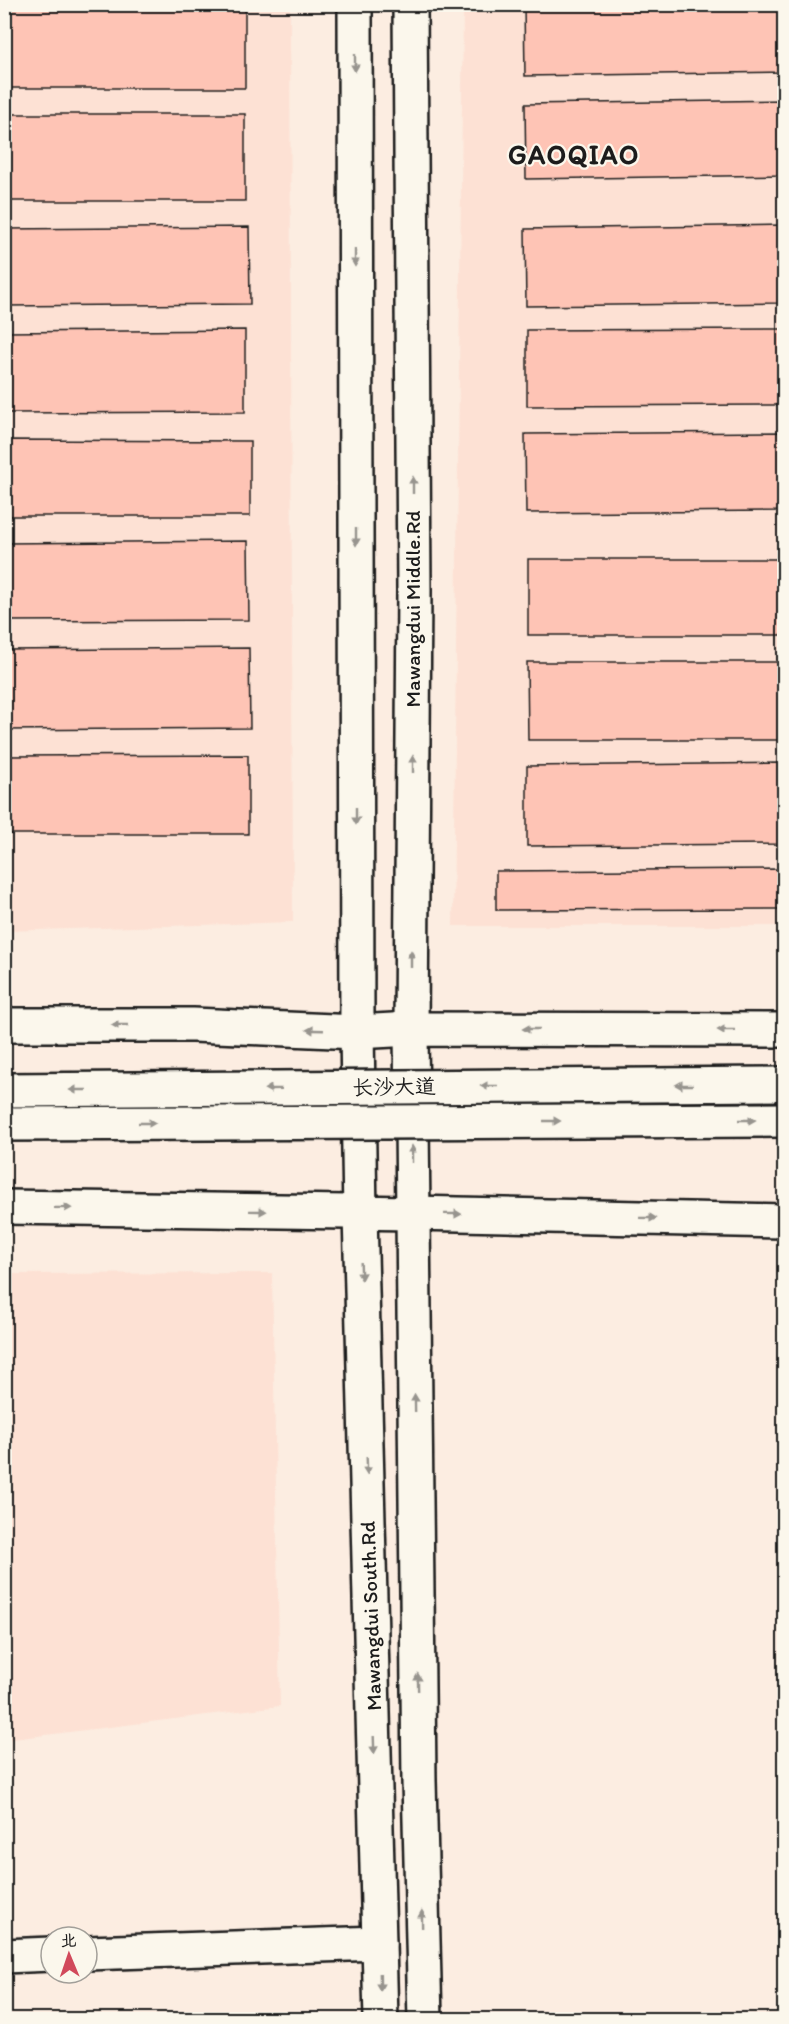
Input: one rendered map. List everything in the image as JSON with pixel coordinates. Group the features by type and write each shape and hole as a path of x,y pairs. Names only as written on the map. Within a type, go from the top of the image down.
{"main road":[{"path":"355,4 357,1032 360,1212"},
{"name":"Mawangdui Middle.Rd","path":"410,4 414,590 412,1213"},
{"path":"4,1024 193,1025 357,1032 411,1029 784,1030"},
{"name":"长沙大道","path":"4,1090 784,1084"},
{"name":"长沙大道","path":"4,1124 784,1120"},
{"path":"4,1208 360,1212 784,1221"},
{"name":"Mawangdui South.Rd","path":"360,1212 381,2019"},
{"name":"Mawangdui South.Rd","path":"412,1213 419,1781 425,2019"},
{"path":"99,1953 379,1943"},
{"path":"4,1956 39,1955"}],"shaded area":[{"path":"4,5 290,5 293,922 5,931"},
{"path":"463,5 784,5 784,926 453,926"},
{"path":"272,1273 280,1706 5,1740 5,1274"}],"building":[{"path":"524,4 784,4 784,72 525,76"},
{"path":"245,5 245,88 4,88 4,6"},
{"path":"784,100 784,175 526,179 525,104"},
{"path":"4,114 245,114 245,201 4,201"},
{"path":"784,225 784,303 526,306 525,229"},
{"path":"249,227 250,304 4,306 4,229"},
{"path":"784,329 784,405 527,406 527,330"},
{"path":"245,330 245,412 4,413 4,332"},
{"path":"784,432 784,511 526,513 525,434"},
{"path":"4,440 250,441 250,516 4,516"},
{"path":"248,541 249,620 4,621 4,543"},
{"path":"528,559 784,559 784,635 528,635"},
{"path":"249,648 250,728 4,730 4,650"},
{"path":"527,662 784,662 784,740 528,740"},
{"path":"248,755 248,834 4,834 4,756"},
{"path":"784,763 784,844 527,846 527,766"},
{"path":"784,869 784,909 496,910 496,871"}],"district":[{"name":"GAOQIAO","path":"574,155"}]}
